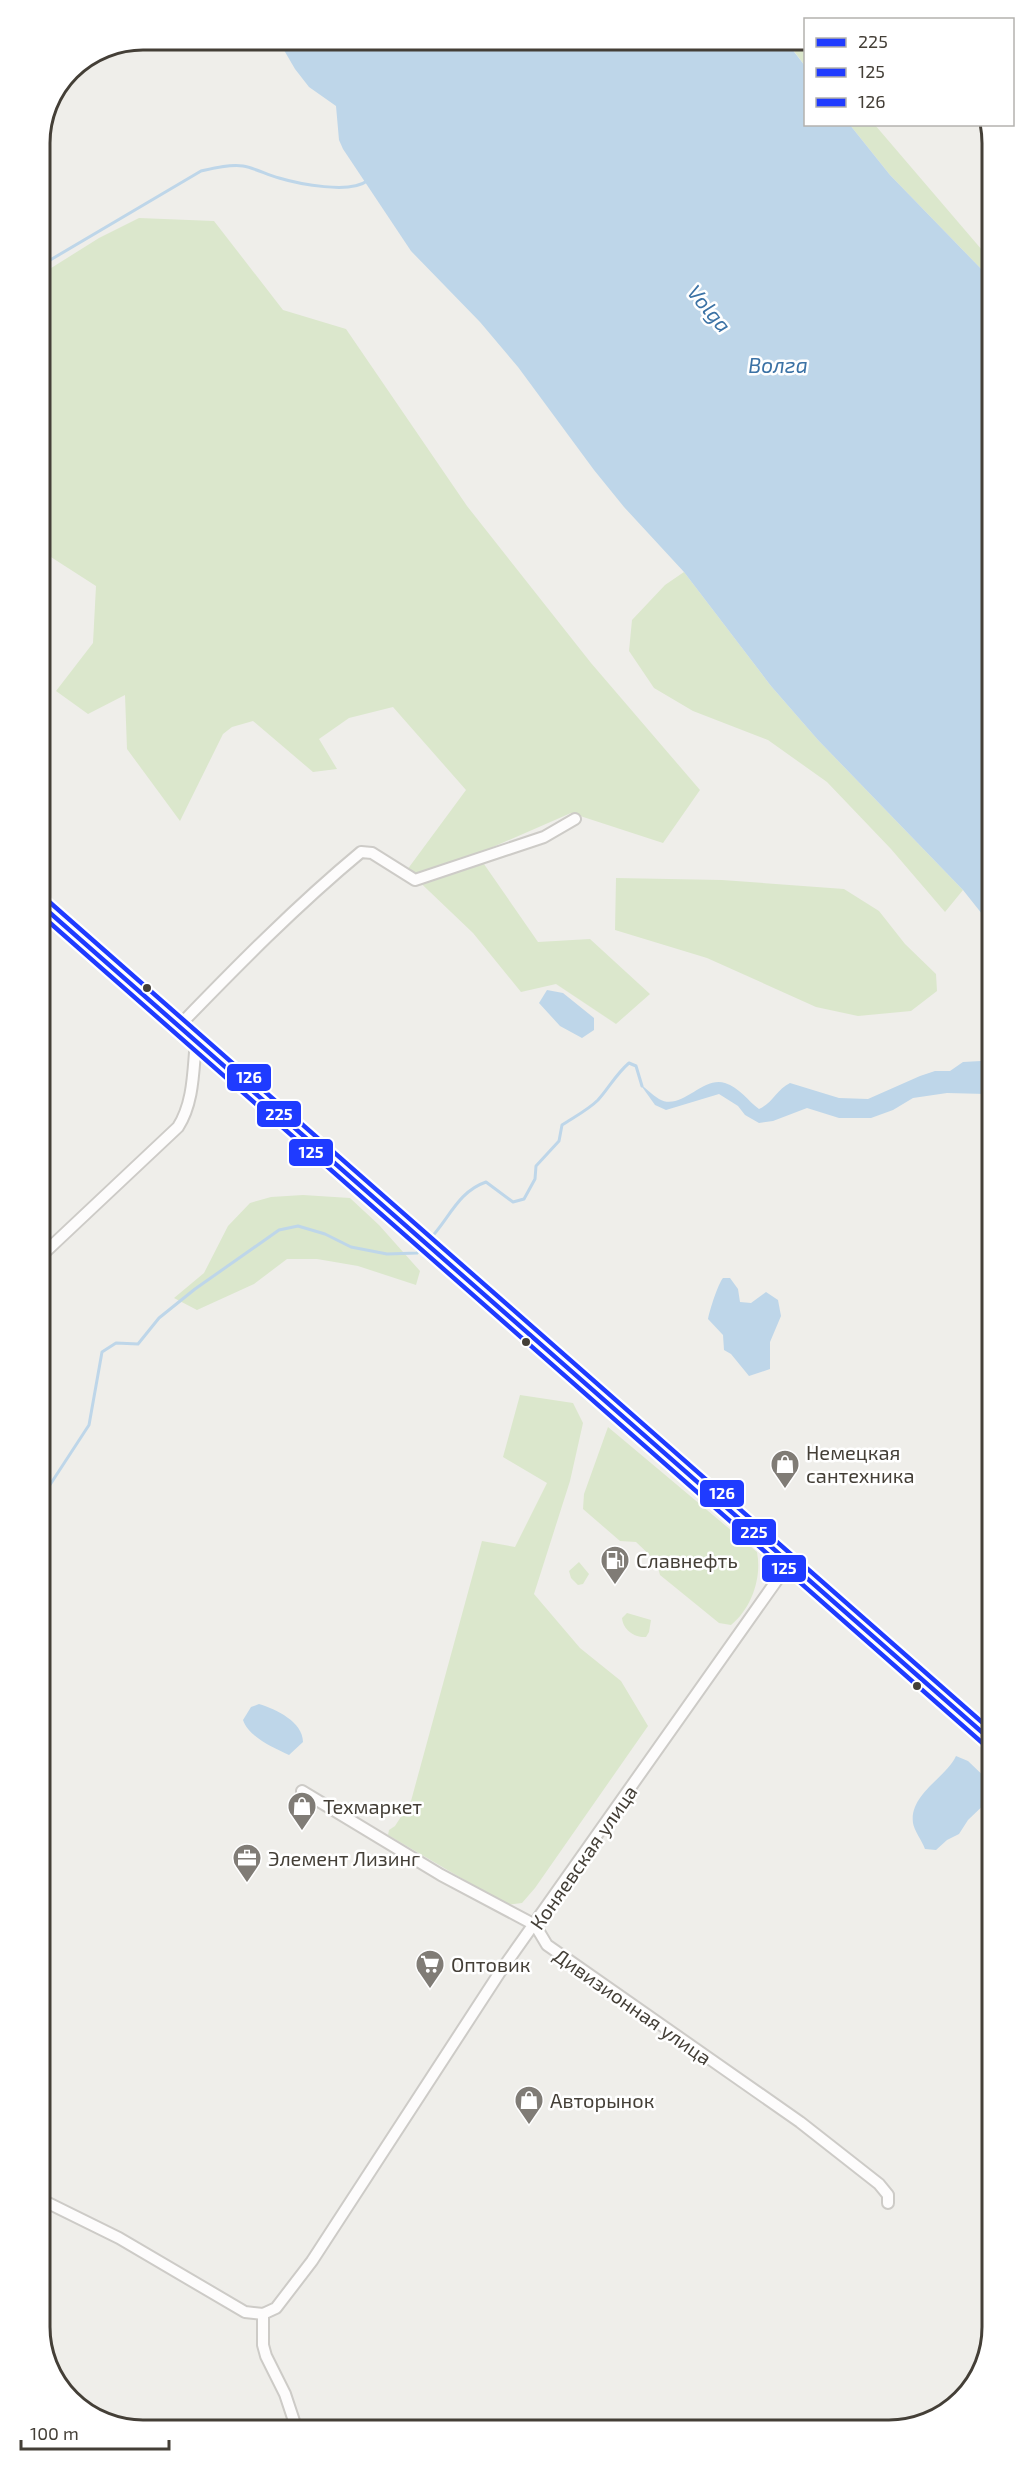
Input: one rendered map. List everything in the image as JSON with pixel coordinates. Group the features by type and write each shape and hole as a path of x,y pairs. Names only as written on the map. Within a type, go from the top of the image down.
{"main road":[{"path":"50,912 982,1732"}],"street":[{"path":"178,1026 248,955 361,852 372,853 415,880 544,837 575,819"},
{"path":"50,1247 178,1127 189,1103 196,1041"},
{"name":"Коняевская улица","path":"263,2314 276,2308 312,2261 473,2013 789,1563"},
{"name":"Дивизионная улица","path":"302,1791 441,1875 535,1925 547,1945 800,2122 879,2184 888,2195 888,2203"},
{"path":"50,2204 154,2257 244,2312 263,2314 263,2345 285,2394 294,2420"}],"green space":[{"path":"793,50 804,50 804,65"},
{"path":"851,126 876,126 982,250 982,270 890,175"},
{"path":"139,218 214,221 283,310 346,329 467,506 591,663 700,790 663,843 571,813 477,854 538,942 590,939 650,994 616,1024 556,984 521,992 473,933 407,870 466,790 393,707 349,718 319,739 337,769 313,772 253,721 232,727 223,734 180,821 127,749 125,695 88,714 56,691 93,643 96,586 50,556 50,269 99,238"},
{"path":"684,572 771,686 818,740 963,890 945,912 891,849 827,782 768,740 693,711 654,688 629,651 632,620 665,585"},
{"path":"616,878 722,880 844,889 879,911 905,944 936,974 937,991 911,1011 858,1016 816,1007 707,958 615,930"},
{"path":"303,1195 350,1198 379,1225 420,1271 416,1285 358,1266 317,1259 287,1259 254,1284 197,1310 174,1298 204,1273 228,1226 250,1203 271,1197"},
{"path":"520,1395 573,1403 583,1423 570,1481 534,1594 580,1648 621,1681 648,1726 535,1888 522,1903 507,1905 388,1835 389,1830 395,1826 411,1801 482,1541 515,1547 547,1483 503,1457"},
{"path":"608,1427 757,1552 758,1572 754,1592 745,1610 731,1625 719,1623 660,1575 656,1561 636,1542 620,1541 583,1509 584,1494"},
{"path":"579,1562 589,1574 583,1584 578,1585 571,1578 569,1571"},
{"path":"627,1613 651,1620 646,1637 638,1636 627,1630 622,1618"}],"water":[{"name":"Волга","path":"284,50 793,50 804,65 804,126 851,126 890,175 982,270 982,914 963,890 818,740 771,686 684,572 624,507 594,470 518,367 480,322 411,251 343,149 339,140 336,106 309,87"},
{"path":"547,990 563,993 594,1018 594,1030 582,1038 560,1026 539,1003"},
{"path":"981,1061 982,1094 947,1093 913,1098 893,1110 871,1118 839,1118 807,1108 773,1121 759,1123 719,1094 666,1110 655,1105 640,1084 659,1099 667,1102 683,1098 708,1084 725,1083 739,1091 759,1109 790,1083 839,1098 868,1099 920,1076 935,1071 950,1071 963,1062"},
{"path":"723,1278 730,1278 738,1289 740,1302 751,1303 766,1292 778,1300 781,1316 770,1342 770,1369 749,1376 731,1354 724,1350 723,1335 708,1319 714,1297"},
{"path":"259,1704 287,1717 299,1728 303,1742 289,1755 262,1741 246,1726 243,1720 251,1707"},
{"path":"956,1756 968,1761 982,1774 982,1807 968,1820 959,1834 947,1840 936,1850 925,1849 913,1823 913,1813 922,1795"}],"waterway":[{"path":"50,260 201,171 227,166 243,166 274,177 324,187 349,187 367,181"},
{"path":"428,1241 460,1200 468,1192 486,1182 513,1202 524,1199 535,1179 536,1166 559,1141 562,1125 598,1100 629,1063 636,1066 642,1086"},
{"path":"50,1485 89,1425 102,1352 116,1343 138,1344 159,1318 195,1289 279,1230 298,1226 325,1234 351,1247 387,1254 417,1253 423,1246"}],"transit line":[{"name":"126","path":"50,903 982,1722"},
{"name":"225","path":"50,913 982,1732"},
{"name":"125","path":"50,923 982,1743"}],"place":[{"name":"Немецкая сантехника","path":"785,1490"},
{"name":"Славнефть","path":"615,1586"},
{"name":"Техмаркет","path":"302,1832"},
{"name":"Элемент Лизинг","path":"247,1884"},
{"name":"Оптовик","path":"430,1990"},
{"name":"Авторынок","path":"529,2126"}],"water label":[{"name":"Volga","path":"710,308"}]}
